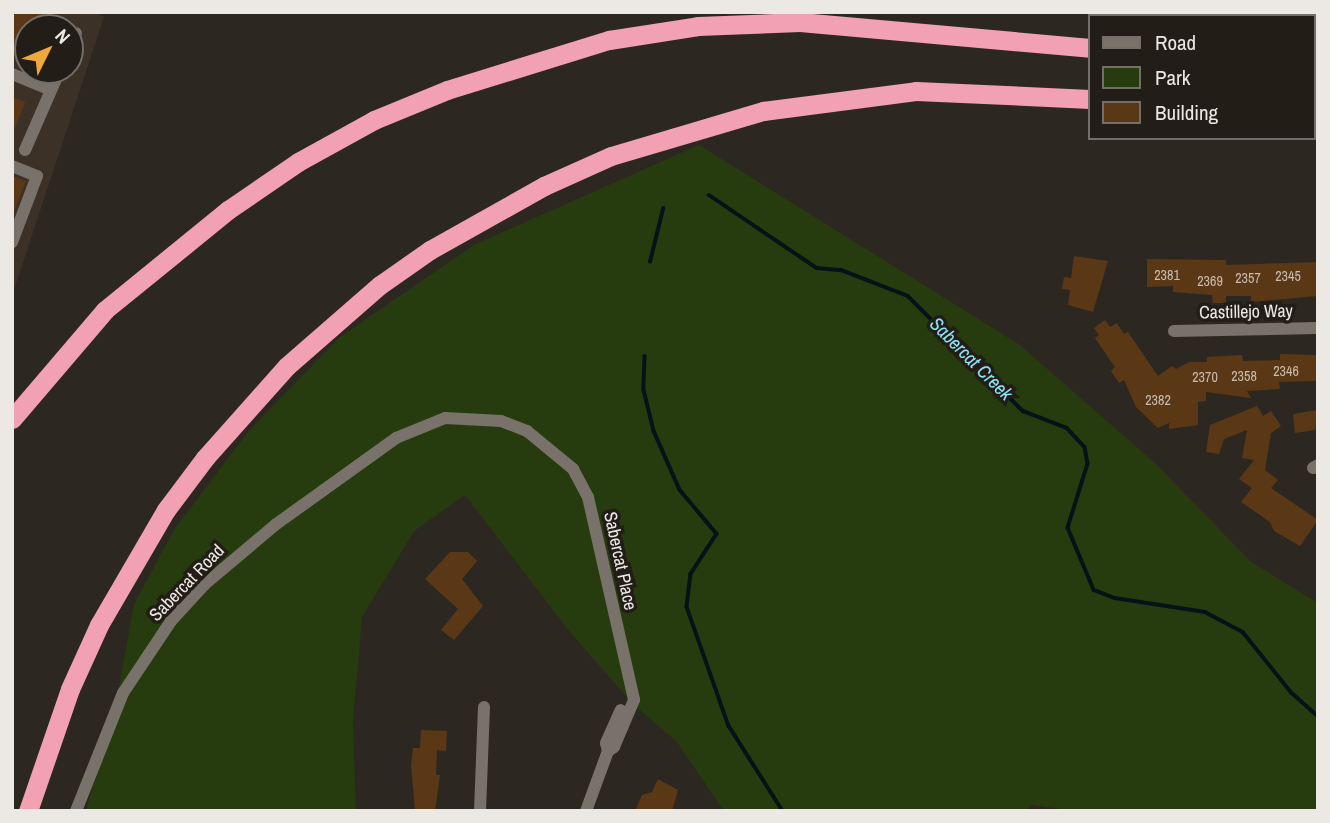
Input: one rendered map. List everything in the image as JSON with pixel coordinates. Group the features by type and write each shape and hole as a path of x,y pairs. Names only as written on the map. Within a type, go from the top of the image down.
{"highway":[{"path":"12,419 105,310 228,209 298,162 374,120 447,90 608,40 698,26 800,22 1088,47"},
{"path":"28,811 70,688 99,625 166,510 205,458 287,366 380,285 430,250 544,186 611,156 763,111 916,91 1088,99"}],"street":[{"path":"12,74 51,90"},
{"path":"25,150 54,84"},
{"path":"12,166 37,176 12,242"},
{"name":"Castillejo Way","path":"1174,331 1318,328"},
{"name":"Sabercat Place","path":"396,438 445,418 500,421 552,448 573,469 597,528 632,696 606,743 608,751 586,811"},
{"name":"Sabercat Road","path":"76,811 123,693 171,621 239,553 396,438"},
{"path":"480,811 484,707"}],"shaded area":[{"path":"12,12 95,12 104,17 84,78 84,14 14,14 14,84 82,84 12,296"}],"green space":[{"path":"699,145 1020,345 1156,464 1251,562 1318,603 1318,811 1076,811 1032,805 1025,811 724,811 677,742 634,705 569,631 465,495 414,531 362,617 353,719 356,811 86,811 114,715 134,604 174,530 247,433 340,337 474,245"}],"building":[{"path":"12,12 45,14 14,14 14,53"},
{"path":"12,97 25,102 13,133 12,133"},
{"path":"12,176 26,181 12,216"},
{"path":"1074,256 1108,261 1093,312 1068,305 1070,290 1062,289 1064,277 1071,278"},
{"path":"1147,259 1226,260 1226,265 1318,262 1318,296 1251,302 1251,296 1226,296 1226,303 1213,303 1212,295 1173,292 1173,286 1147,287"},
{"path":"1105,320 1110,327 1117,323 1124,334 1128,332 1158,376 1172,366 1176,369 1189,362 1207,362 1207,357 1242,355 1243,361 1280,360 1280,354 1318,355 1318,381 1279,382 1280,389 1247,391 1251,398 1206,392 1206,401 1198,402 1198,425 1169,429 1169,423 1158,428 1136,407 1124,380 1119,383 1111,371 1115,367 1095,338 1099,335 1094,328"},
{"path":"1257,406 1263,416 1271,411 1281,426 1271,433 1265,470 1278,480 1271,488 1318,520 1300,546 1274,531 1270,522 1241,502 1252,488 1239,479 1254,460 1242,458 1247,430 1224,439 1219,454 1206,452 1210,425"},
{"path":"1318,410 1315,430 1295,433 1293,414"},
{"path":"450,552 468,552 477,561 462,579 483,606 454,640 441,630 458,609 425,579"},
{"path":"421,730 447,731 446,751 437,750 436,775 440,775 435,811 415,810 411,765 413,748 420,748"},
{"path":"658,779 678,790 672,811 635,811 642,795 652,792"}],"waterway":[{"name":"Sabercat Creek","path":"709,195 817,268 841,270 908,296 1023,411 1067,428 1085,447 1088,464 1068,528 1094,590 1115,598 1205,612 1243,632 1291,692 1318,716"},
{"path":"650,262 663,209"},
{"path":"645,356 644,390 654,431 680,490 717,534 691,574 687,607 729,726 783,811"}]}
